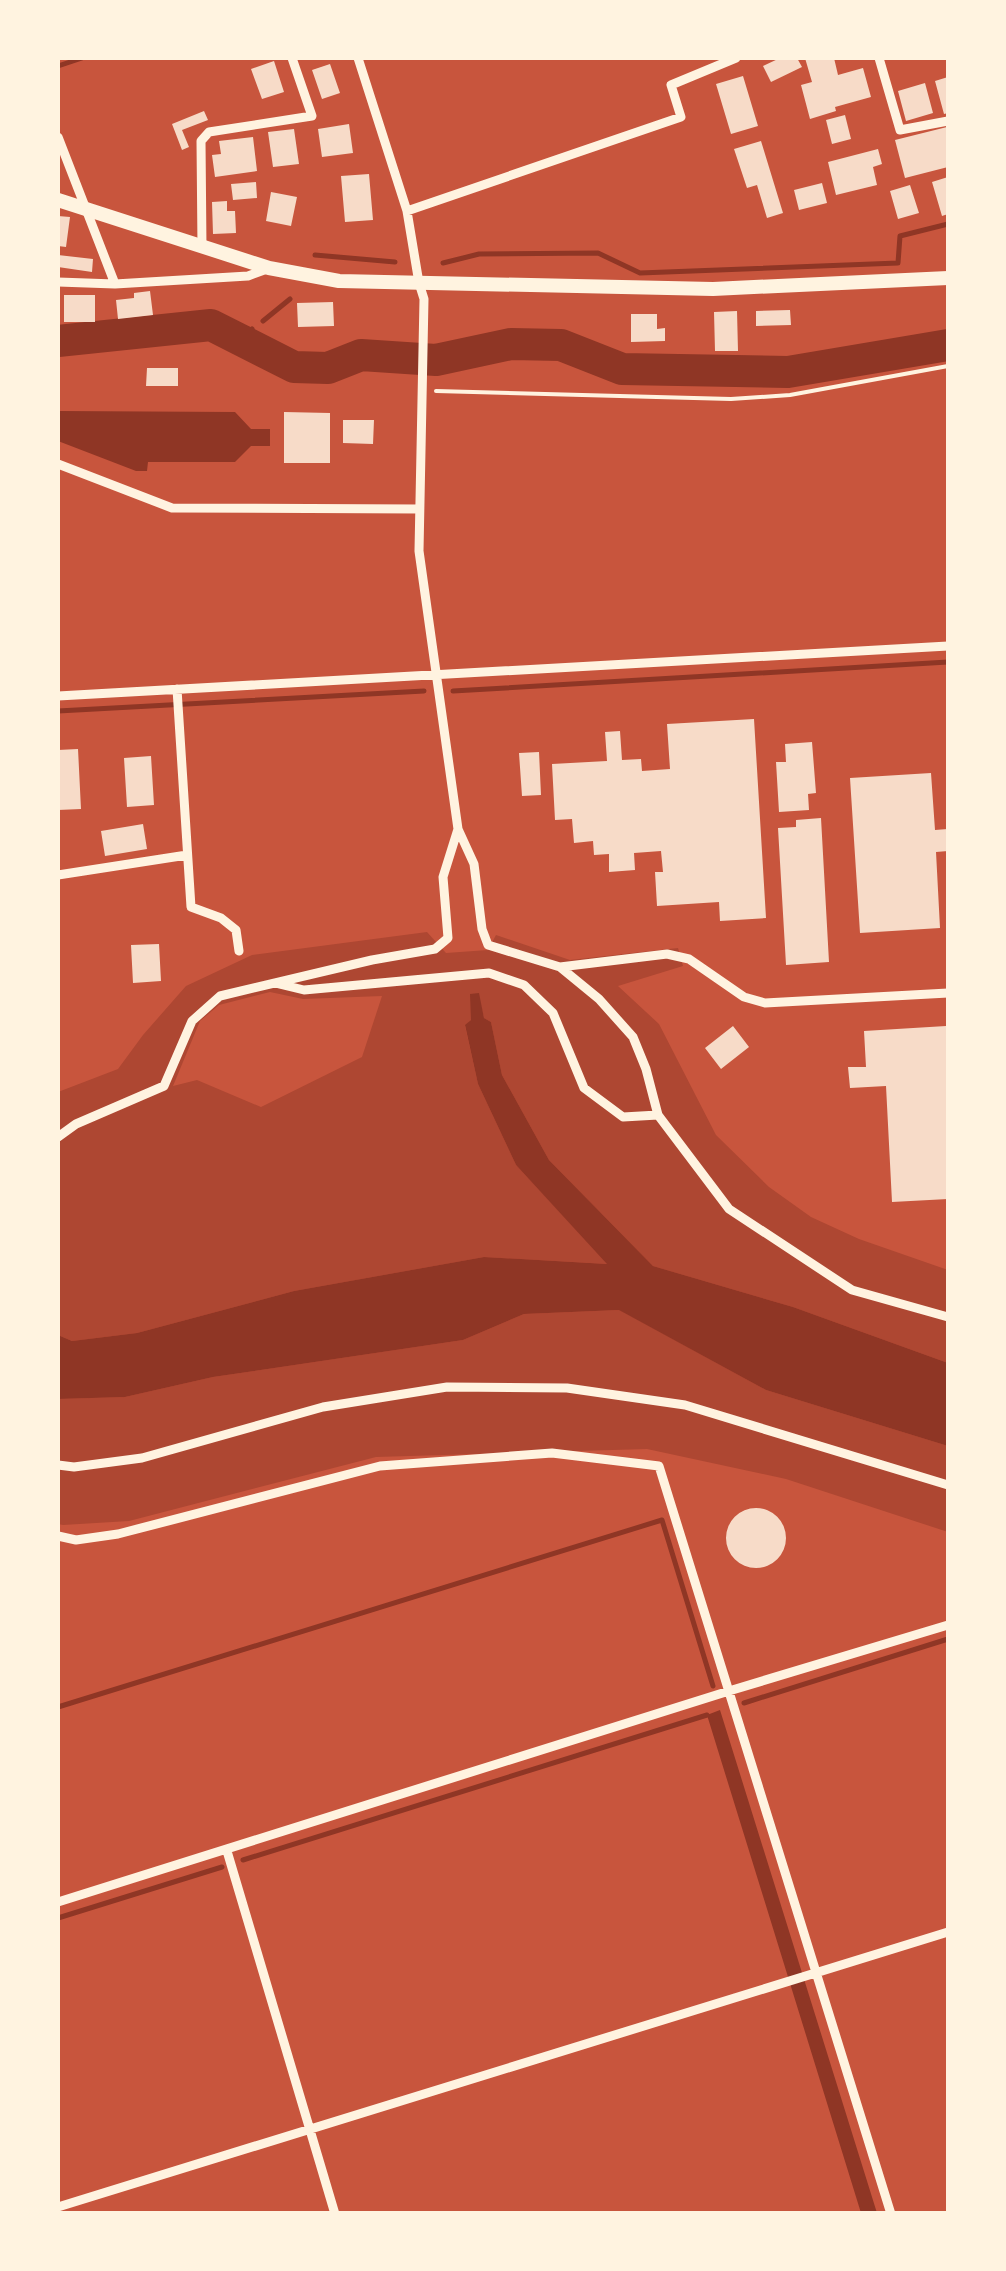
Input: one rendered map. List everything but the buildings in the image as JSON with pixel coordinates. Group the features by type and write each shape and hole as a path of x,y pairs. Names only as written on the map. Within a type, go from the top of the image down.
{"main road":[{"path":"58,200 270,268 339,281 713,289 948,278"}],"street":[{"path":"202,248 201,141 209,132 312,116 292,58"},
{"path":"358,58 407,211 424,298 418,551 458,829 474,864 482,929 488,945 560,967 599,999 633,1037 658,1115 729,1209 852,1290 948,1317"},
{"path":"407,211 681,117 671,85 736,58"},
{"path":"880,58 900,130 948,121"},
{"path":"58,137 114,284"},
{"path":"58,282 114,284 248,276 270,268"},
{"path":"58,464 172,508 419,509"},
{"path":"58,696 948,646"},
{"path":"177,689 191,907 221,918 236,930 240,951"},
{"path":"58,1137 76,1124 164,1086 192,1020 220,996 436,949 448,938 442,877 458,829"},
{"path":"58,875 187,856"},
{"path":"560,967 667,954 689,959 744,997 766,1002 948,993"},
{"path":"271,982 304,990 489,973 524,985 553,1013 584,1088 623,1116 658,1115"},
{"path":"58,1465 74,1467 142,1458 324,1407 447,1388 567,1388 685,1405 948,1485"},
{"path":"58,1536 76,1540 118,1534 380,1466 552,1453 660,1466 891,2214"},
{"path":"58,1902 948,1625"},
{"path":"227,1851 336,2214"},
{"path":"58,2207 948,1932"}],"path":[{"path":"422,390 731,399 790,395 948,366"}],"shaded area":[{"path":"58,411 235,412 251,429 270,429 270,446 251,446 235,462 148,462 147,471 136,471 58,441"},
{"path":"427,932 446,953 488,950 496,935 570,960 678,948 683,966 618,986 659,1024 716,1135 769,1187 811,1217 859,1239 948,1270 948,1363 793,1307 653,1266 549,1160 502,1075 491,1022 484,1018 478,993 471,1020 465,1026 478,1084 516,1165 608,1264 484,1257 294,1291 137,1333 72,1341 58,1335 58,1092 118,1069 186,986 252,955","holes":["270,992 303,999 382,996 362,1057 261,1107 197,1080 173,1086 200,1021 219,1005"]},
{"path":"479,993 484,1018 491,1022 502,1075 549,1160 653,1266 793,1307 948,1363 948,1446 766,1390 619,1310 524,1314 463,1340 213,1377 125,1397 58,1399 58,1335 72,1341 137,1333 294,1291 484,1257 607,1264 516,1165 478,1084 465,1025 471,1020 470,994"},
{"path":"620,1310 766,1390 948,1446 948,1532 786,1479 647,1449 376,1457 129,1521 58,1524 58,1399 125,1397 213,1377 463,1340 524,1314"},
{"path":"720,1710 877,2213 861,2213 707,1715"}],"waterway":[{"path":"58,66 82,58"},
{"path":"443,263 479,254 598,253 640,273 898,263 900,236 948,224"},
{"path":"315,255 395,262"},
{"path":"263,321 290,299"},
{"path":"58,341 211,325 294,367 328,368 361,355 436,360 511,344 561,345 622,369 788,372 948,345"},
{"path":"241,339 252,329"},
{"path":"453,691 948,662"},
{"path":"58,711 424,691"},
{"path":"58,1707 662,1520 713,1686"},
{"path":"744,1703 948,1639"},
{"path":"243,1860 707,1715"},
{"path":"58,1918 222,1867"}]}
